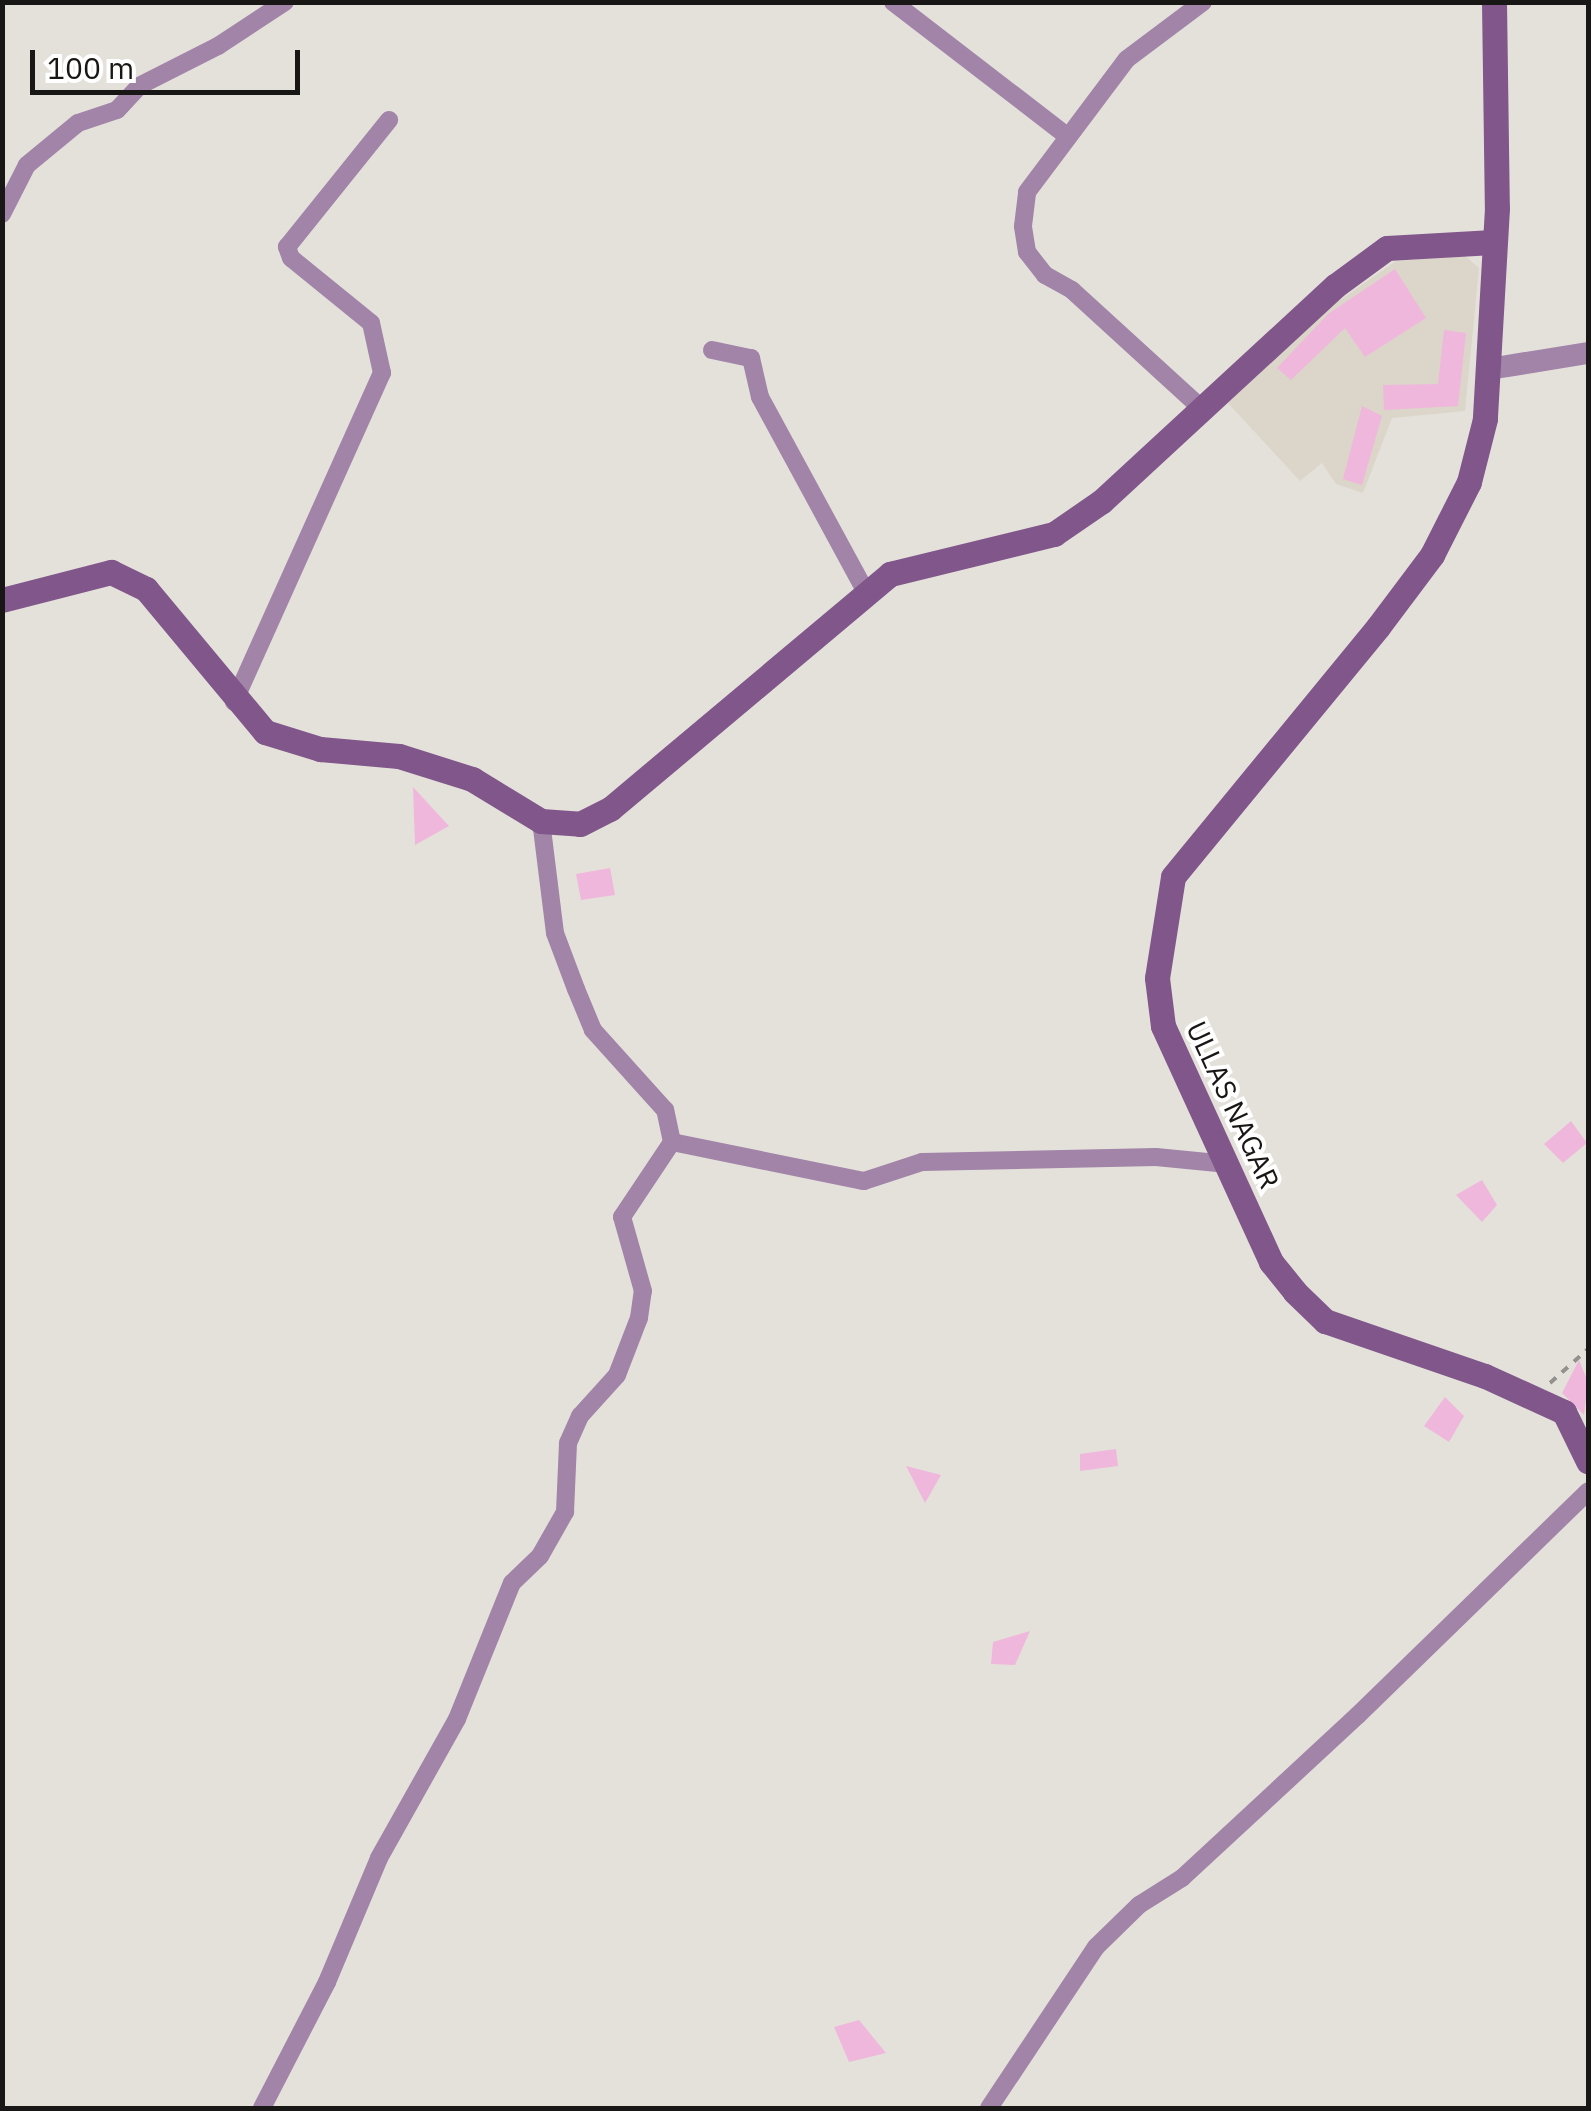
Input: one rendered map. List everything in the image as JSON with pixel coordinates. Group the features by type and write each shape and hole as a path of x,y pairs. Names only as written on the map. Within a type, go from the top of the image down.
{"main road":[{"name":"ULLAS NAGAR","path":"1494,2 1488,369 1469,482 1432,555 1309,718 1173,877 1157,978 1163,1026 1270,1262 1325,1321 1485,1376 1564,1412 1588,1460"},
{"path":"2,600 111,572 146,589 234,702 265,732 320,749 399,756 472,779 541,821 580,824 610,808 865,590 890,574 1054,534 1102,501 1200,407 1387,248 1493,242"}],"street":[{"path":"2,214 27,165 78,123 117,110 139,86 218,46 285,2"},
{"path":"894,2 1068,137"},
{"path":"1200,407 1027,252 1027,192 1127,58 1203,2"},
{"path":"234,702 382,373 371,323 291,258 286,247 389,120"},
{"path":"712,350 752,358 760,397 865,590"},
{"path":"1488,369 1588,353"},
{"path":"262,2108 328,1982 379,1858 457,1719 512,1583 540,1556 565,1512 568,1443 580,1416 616,1375 639,1318 643,1291 622,1217 672,1142 665,1110 593,1030 576,989 555,932 541,821"},
{"path":"672,1142 864,1181 922,1162 1156,1158 1228,1164"},
{"path":"990,2108 1096,1946 1139,1904 1182,1878 1358,1716 1588,1491"}],"path":[{"path":"1543,1390 1588,1349"}],"shaded area":[{"path":"1465,256 1479,268 1465,411 1392,418 1363,493 1336,484 1322,463 1300,481 1228,403 1326,310 1396,261"}],"building":[{"path":"1395,269 1426,318 1365,357 1345,328 1291,380 1277,368 1328,314"},
{"path":"1444,330 1466,333 1458,406 1384,410 1383,385 1438,384"},
{"path":"1362,406 1382,416 1362,485 1343,479"},
{"path":"413,787 449,826 415,845"},
{"path":"610,868 615,895 581,900 576,874"},
{"path":"1571,1121 1587,1143 1563,1163 1544,1144"},
{"path":"1482,1180 1497,1205 1482,1222 1456,1195"},
{"path":"1579,1360 1588,1382 1584,1415 1562,1393"},
{"path":"1445,1397 1464,1416 1449,1442 1424,1426"},
{"path":"1116,1449 1118,1466 1080,1471 1080,1454"},
{"path":"906,1466 941,1475 925,1503"},
{"path":"1030,1631 1015,1665 991,1664 993,1642"},
{"path":"859,2020 886,2053 849,2062 834,2027"}]}
